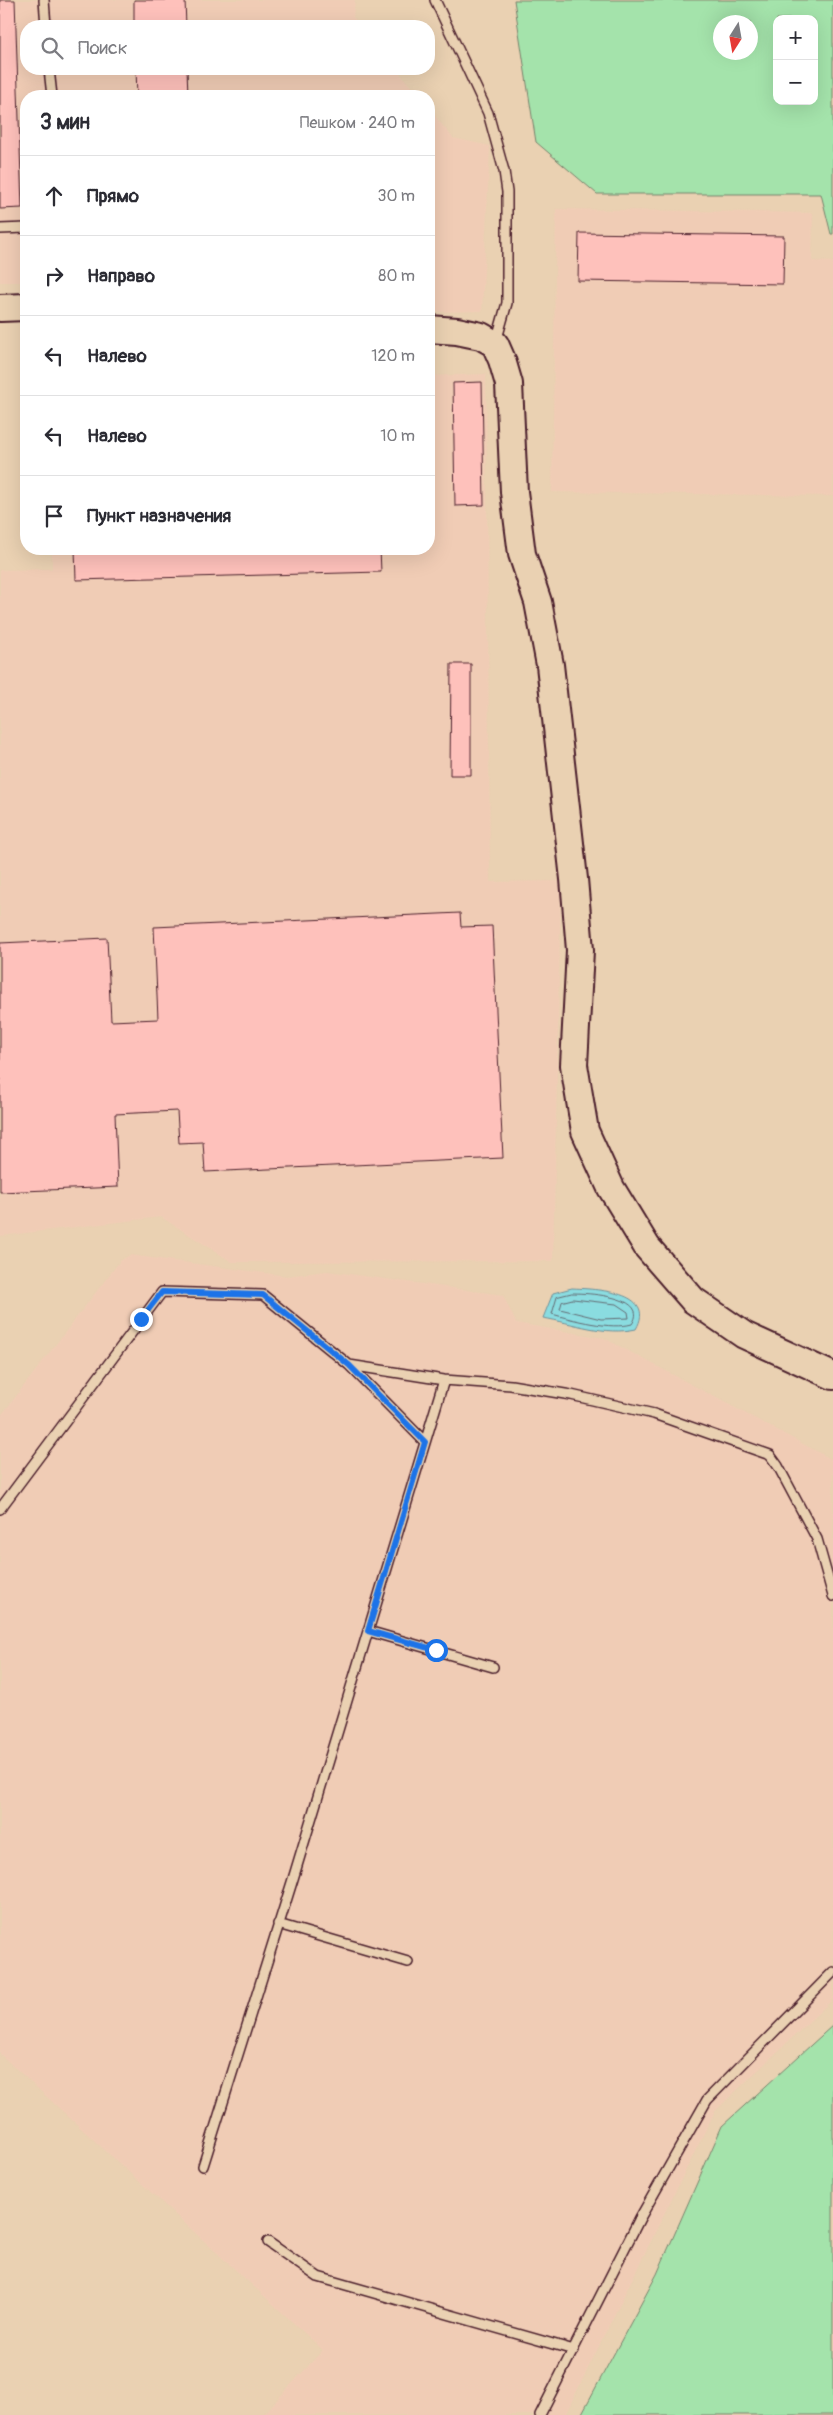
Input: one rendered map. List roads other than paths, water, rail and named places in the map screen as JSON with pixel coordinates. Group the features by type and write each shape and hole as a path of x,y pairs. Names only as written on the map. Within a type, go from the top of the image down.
{"street":[{"path":"0,308 20,307"},
{"path":"435,329 457,331 481,336 495,344 509,384 514,492 522,554 538,602 550,665 580,950 574,1065 585,1131 611,1188 647,1247 693,1300 744,1335 833,1376"}],"lane":[{"path":"44,0 46,20"},
{"path":"435,0 488,113 504,171 507,192 507,302 502,325 495,344"},
{"path":"50,75 51,90"},
{"path":"0,229 20,228"},
{"path":"0,1509 162,1292 263,1295 349,1365 425,1442"},
{"path":"349,1365 444,1380 511,1385 571,1395 646,1412 770,1455 778,1466 817,1539 833,1596"},
{"path":"203,2166 444,1380"},
{"path":"368,1631 493,1667"},
{"path":"278,1924 408,1962"},
{"path":"540,2415 640,2218 707,2100 833,1972"},
{"path":"268,2242 318,2278 574,2350"}],"water":[{"path":"572,1288 608,1291 631,1300 638,1307 640,1316 636,1329 624,1331 601,1330 543,1318 553,1293"}]}
